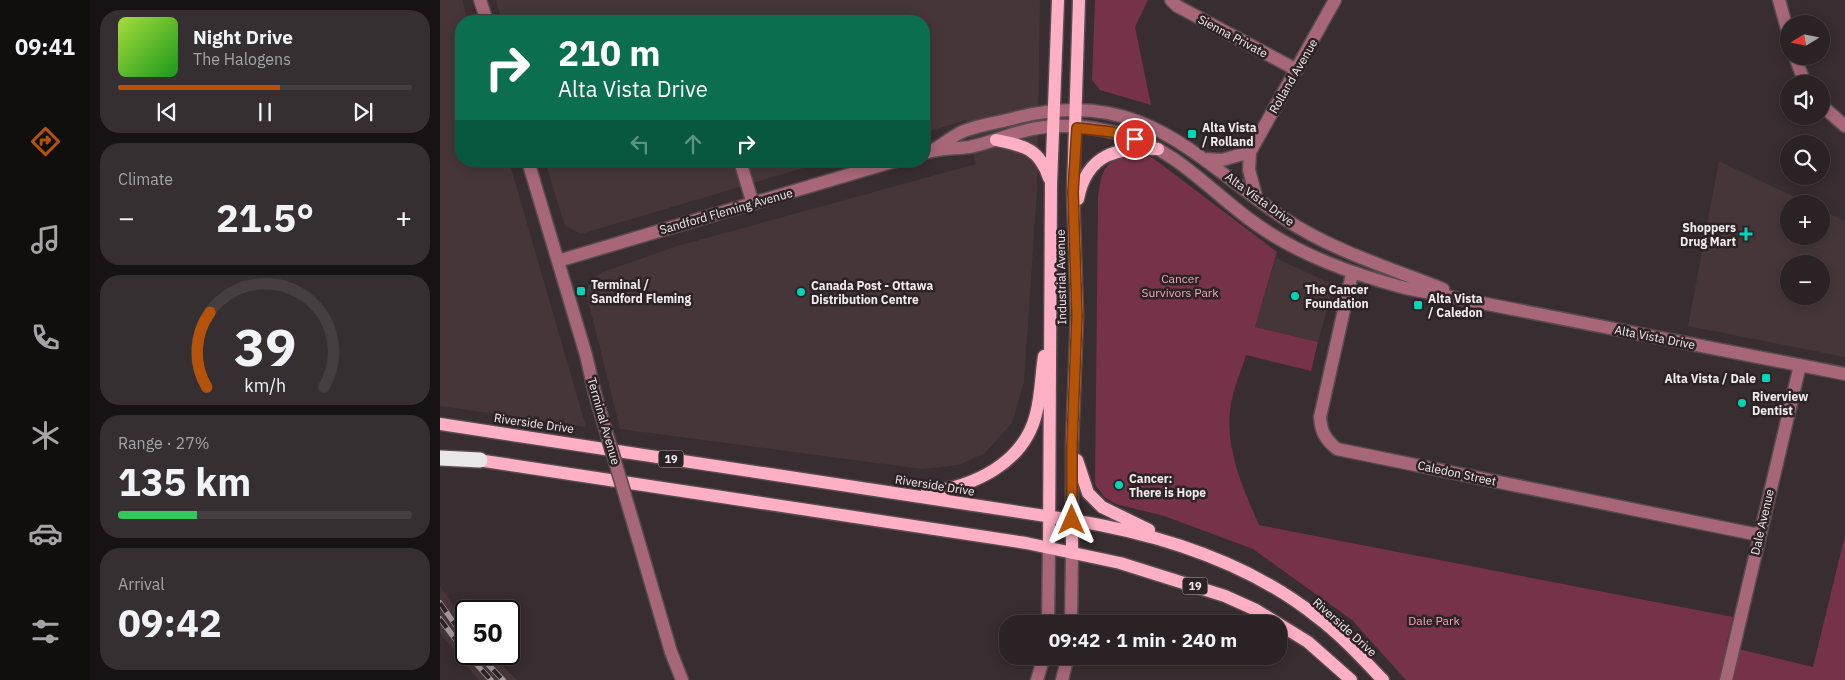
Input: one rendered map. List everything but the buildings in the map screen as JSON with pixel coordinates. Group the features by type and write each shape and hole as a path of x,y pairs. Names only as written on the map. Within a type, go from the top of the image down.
{"highway":[{"path":"440,458 480,460"}],"main road":[{"name":"Industrial Avenue","path":"1049,548 1051,185 1058,0"},
{"name":"Industrial Avenue","path":"1072,553 1072,445 1077,316 1073,192 1077,128 1079,0"},
{"path":"996,140 1030,149 1045,166 1051,185"},
{"path":"1074,234 1078,196 1083,183 1094,166 1108,155 1124,149 1158,149"},
{"path":"902,493 940,491 972,482 990,473 1013,455 1032,428 1037,412 1049,329"},
{"name":"Riverside Drive","path":"440,424 902,493 1124,530 1180,546 1238,568 1287,596 1317,617 1383,680"},
{"path":"1072,445 1088,492 1102,507 1180,546"},
{"name":"19","path":"440,453 1049,548 1120,563 1178,580 1256,610 1302,638 1350,680"}],"street":[{"path":"480,0 485,15"},
{"name":"Sienna Private","path":"1171,0 1178,6 1297,70"},
{"name":"Rolland Avenue","path":"1256,197 1248,170 1250,152 1335,0"},
{"path":"1779,0 1783,15"},
{"path":"930,150 964,131 1054,110"},
{"name":"Alta Vista Drive","path":"1054,110 1077,110 1115,114 1144,122 1177,139 1285,219 1314,236 1466,299"},
{"path":"1830,113 1845,126"},
{"path":"930,151 969,147 1037,128 1053,127"},
{"name":"Alta Vista Drive","path":"1053,127 1077,128 1125,135 1158,149 1257,226 1295,248 1352,274 1405,288 1845,374"},
{"path":"1205,159 1222,160 1250,152"},
{"name":"Terminal Avenue","path":"530,167 586,355 595,394 635,529 682,680"},
{"path":"742,167 753,204"},
{"name":"Sandford Fleming Avenue","path":"558,261 875,167"},
{"name":"Caledon Street","path":"1352,274 1320,417 1320,430 1327,441 1337,449 1759,535"},
{"name":"Dale Avenue","path":"1726,680 1800,365"},
{"path":"1048,615 1049,548"},
{"path":"1071,615 1072,553"},
{"path":"1037,680 1041,665"},
{"path":"1062,680 1066,665"}],"shaded area":[{"path":"440,0 462,0 466,15 455,15 455,167 511,167 586,427 440,406"},
{"path":"496,0 1040,0 1037,190 1024,382 1012,423 985,453 959,465 922,469 620,429 586,292 592,279 600,273 677,246 976,164 966,120 930,131 930,15 500,15"},
{"path":"1719,161 1790,195 1780,195 1780,245 1830,245 1830,214 1845,221 1845,357 1688,326"},
{"path":"547,167 807,167 581,234 565,226"},
{"path":"1276,258 1334,285 1318,342 1255,327"},
{"path":"440,586 455,608 455,651 440,632"},
{"path":"466,665 502,665 517,680 479,680"}],"green space":[{"path":"1095,0 1148,0 1135,27 1151,105 1100,90 1092,80"},
{"path":"1136,153 1153,158 1277,252 1255,327 1318,342 1311,371 1246,355 1235,388 1230,415 1232,447 1240,479 1259,525 1733,617 1726,646 1813,667 1845,535 1845,680 1406,680 1352,620 1253,549 1164,516 1116,504 1104,497 1095,484 1098,197 1101,178 1107,166 1118,159"}],"railway":[{"path":"440,603 455,624"},
{"path":"440,619 455,639"},
{"path":"477,665 491,680"},
{"path":"489,665 503,680"}],"place":[{"name":"Alta Vista / Rolland","path":"1192,134"},
{"name":"Shoppers Drug Mart","path":"1746,234"},
{"name":"Terminal / Sandford Fleming","path":"581,291"},
{"name":"Canada Post - Ottawa Distribution Centre","path":"801,292"},
{"name":"The Cancer Foundation","path":"1295,296"},
{"name":"Alta Vista / Caledon","path":"1418,305"},
{"name":"Alta Vista / Dale","path":"1766,378"},
{"name":"Riverview Dentist","path":"1742,403"},
{"name":"Cancer: There is Hope","path":"1119,485"}],"route":[{"path":"1072,520 1072,445 1077,316 1073,192 1077,128 1112,132 1135,139"}],"park label":[{"name":"Cancer Survivors Park","path":"1180,285"},
{"name":"Dale Park","path":"1434,620"}]}
